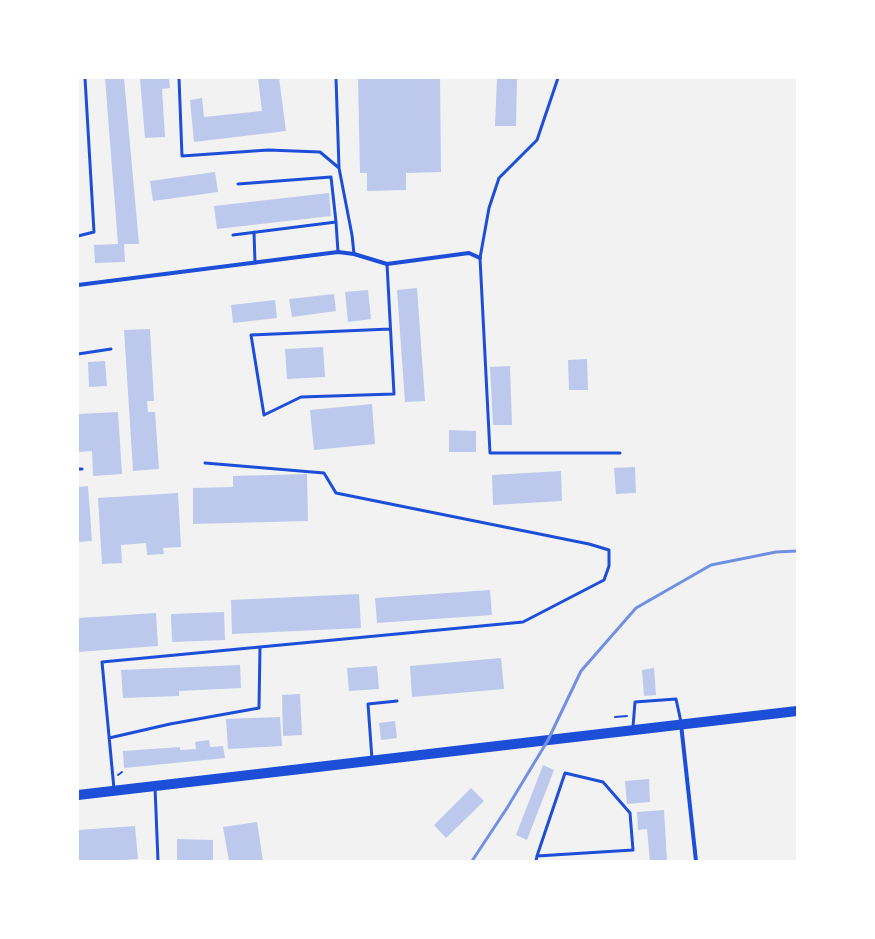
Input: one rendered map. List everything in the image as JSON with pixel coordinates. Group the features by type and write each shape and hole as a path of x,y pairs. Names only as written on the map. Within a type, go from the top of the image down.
{"main road":[{"path":"78,795 797,711"}],"street":[{"path":"78,285 338,252 354,254 387,264 469,253 480,258"},
{"path":"681,724 696,861"}],"lane":[{"path":"78,236 94,232 85,78"},
{"path":"179,78 182,156 268,150 320,152 339,168"},
{"path":"336,78 339,168 352,235 354,254"},
{"path":"558,78 537,140 499,178 489,208 480,258 490,453 620,453"},
{"path":"238,184 331,177 338,252"},
{"path":"233,235 336,222"},
{"path":"254,232 255,263"},
{"path":"387,264 394,394 301,397 264,415 251,335 390,329"},
{"path":"78,354 111,349"},
{"path":"114,791 102,662 523,622 604,580 609,566 609,550 588,544 336,493 324,473 205,463"},
{"path":"109,738 170,724 259,708 260,647"},
{"path":"632,730 634,702 676,699 681,724"},
{"path":"372,760 368,704 396,701"},
{"path":"536,861 537,856 565,773 603,782 630,813 633,850 537,856"},
{"path":"155,786 158,861"}],"path":[{"path":"615,717 634,715"}],"building":[{"path":"105,78 124,78 139,244 124,244 125,262 95,263 94,245 118,244"},
{"path":"140,78 169,78 170,88 162,89 165,137 145,138"},
{"path":"258,78 279,78 286,131 194,142 190,100 202,98 204,117 262,111"},
{"path":"358,78 440,78 441,172 406,173 406,190 367,191 367,173 360,173"},
{"path":"497,78 517,78 516,126 495,126"},
{"path":"215,172 218,192 153,201 150,181"},
{"path":"329,193 331,216 217,229 214,206"},
{"path":"417,288 425,401 405,402 397,290"},
{"path":"368,290 371,319 348,322 345,292"},
{"path":"334,294 336,311 292,317 289,299"},
{"path":"275,300 277,318 233,323 231,305"},
{"path":"150,329 154,401 147,401 148,412 155,412 159,469 133,471 124,330"},
{"path":"323,347 325,377 287,379 285,349"},
{"path":"587,359 588,390 569,390 568,360"},
{"path":"105,361 107,386 89,387 88,362"},
{"path":"510,366 512,425 493,425 490,367"},
{"path":"372,404 375,444 314,450 310,410"},
{"path":"118,412 122,474 93,476 92,451 78,452 78,414"},
{"path":"449,430 476,431 476,452 449,452"},
{"path":"635,467 636,493 616,494 614,468"},
{"path":"561,471 562,501 493,505 492,475"},
{"path":"307,474 308,521 193,524 193,488 233,487 233,476"},
{"path":"88,486 92,541 78,542 78,487"},
{"path":"178,493 181,547 163,548 164,554 147,555 146,543 121,545 122,563 102,564 98,498"},
{"path":"490,590 492,615 377,623 375,598"},
{"path":"359,594 361,628 232,634 231,600"},
{"path":"224,612 225,640 172,642 171,614"},
{"path":"156,613 158,646 78,652 78,618"},
{"path":"501,658 504,689 412,697 410,666"},
{"path":"240,665 241,688 179,691 179,696 123,698 121,670"},
{"path":"377,666 379,689 349,691 347,668"},
{"path":"654,668 656,695 644,696 642,670"},
{"path":"300,694 302,735 283,736 282,695"},
{"path":"280,717 282,746 228,749 226,719"},
{"path":"395,721 397,738 381,740 379,723"},
{"path":"209,740 210,747 223,746 225,758 124,768 123,751 180,747 180,750 196,749 195,742"},
{"path":"543,765 554,770 527,840 516,835"},
{"path":"649,779 650,802 627,804 625,781"},
{"path":"471,788 484,801 446,838 434,825"},
{"path":"664,810 667,861 650,861 647,829 638,830 637,812"},
{"path":"257,822 263,861 229,861 223,827"},
{"path":"135,826 138,859 79,861 78,830"},
{"path":"177,839 213,840 213,861 177,861"}],"railway":[{"path":"472,861 507,808 548,740 581,671 636,608 711,565 776,552 797,551"}]}
